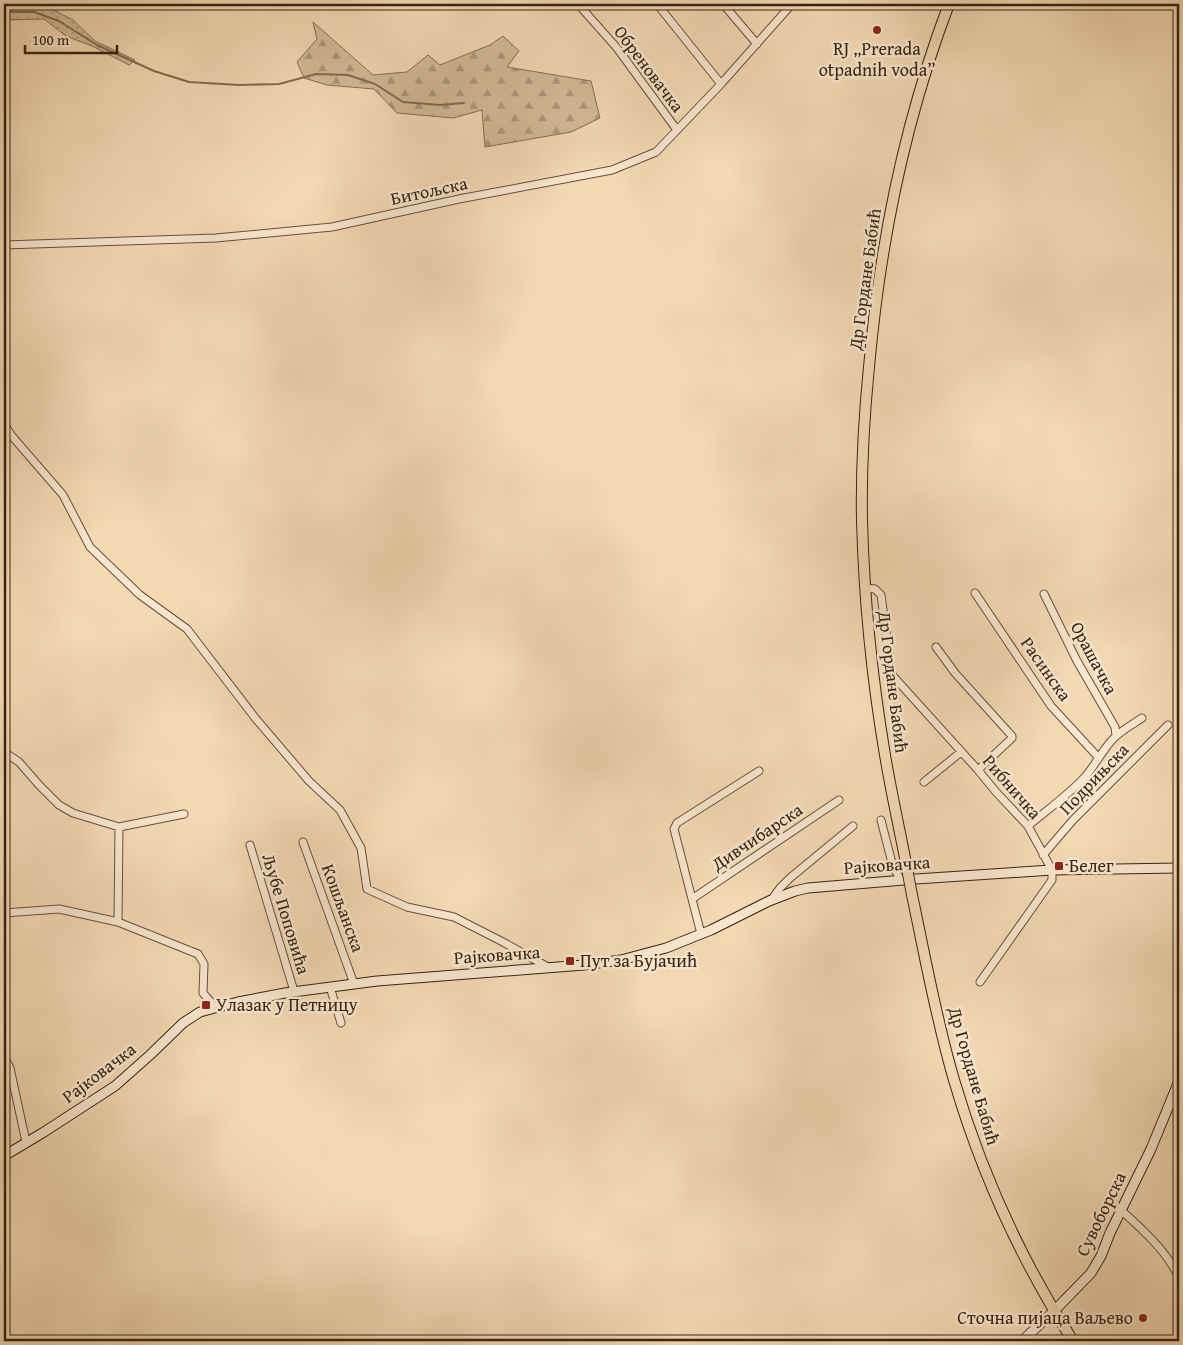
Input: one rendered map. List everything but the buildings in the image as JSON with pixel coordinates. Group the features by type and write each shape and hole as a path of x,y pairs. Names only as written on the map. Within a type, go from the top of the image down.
{"main road":[{"name":"Др Гордане Бабић","path":"949,4 920,92 905,146 888,226 873,326 866,403 862,495 866,588 871,647 885,755 912,895 947,1054 969,1125 1001,1208 1027,1262 1073,1341"},
{"name":"Рајковачка","path":"4,1156 116,1086 183,1023 200,1012 215,1007 294,991 422,976 548,968 621,960 660,951 702,934 772,899 808,888 1052,870 1179,868"},
{"name":"Сувоборска","path":"1022,1341 1091,1273 1101,1256 1110,1233 1151,1149 1179,1081"}],"street":[{"name":"Обреновачка","path":"578,4 616,48 677,130"},
{"path":"657,4 721,84"},
{"path":"724,4 757,44"},
{"name":"Битољска","path":"4,245 216,238 332,227 459,199 612,170 656,152 721,84 792,4"},
{"path":"4,423 8,436 63,495 90,547 140,595 187,629 256,718 309,781 340,810 360,848 367,889 407,907 454,917 548,968"},
{"name":"Рибничка","path":"866,588 875,589 881,595 893,676 1028,826 1052,870"},
{"name":"Расинска","path":"975,593 1051,706 1098,757"},
{"name":"Орашачка","path":"1044,594 1077,662 1115,727 1116,736"},
{"path":"936,647 955,673 1012,736 978,770"},
{"name":"Подрињска","path":"1028,826 1090,772 1098,757 1116,736 1142,718"},
{"name":"Подрињска","path":"1043,855 1073,820 1168,725"},
{"path":"4,752 19,762 59,805 73,813 119,827 184,814"},
{"name":"Рибничка","path":"924,782 961,752"},
{"path":"702,934 674,829 677,823 759,771"},
{"name":"Дивчибарска","path":"692,899 839,800"},
{"path":"881,820 893,867 901,880"},
{"path":"772,899 790,878 853,826"},
{"path":"118,922 119,827"},
{"name":"Кошљанска","path":"303,842 354,984"},
{"name":"Љубе Поповића","path":"250,846 294,991"},
{"path":"980,982 1052,880 1052,870"},
{"path":"4,913 59,909 118,922 198,954 204,964 203,993 215,1007"},
{"path":"330,987 341,1023"},
{"path":"4,1060 10,1068 26,1142"},
{"path":"1121,1210 1143,1230 1163,1253 1176,1269 1179,1279"}],"green space":[{"path":"4,4 42,4 73,20 95,41 135,60 129,65 92,46 66,36 44,19 4,20"},
{"path":"313,22 373,75 407,72 428,55 440,65 490,45 503,36 519,51 507,67 591,81 600,118 571,132 485,147 482,110 453,118 397,113 374,89 327,85 304,78 297,62 317,39"}],"waterway":[{"path":"4,12 34,12 59,21 97,45 154,71 189,82 239,85 279,84 316,74 348,75 375,84 403,102 440,105 464,103"}],"place":[{"name":"RJ „Prerada otpadnih voda”","path":"877,30"},
{"name":"Белег","path":"1059,866"},
{"name":"Пут за Бујачић","path":"570,961"},
{"name":"Улазак у Петницу","path":"206,1005"},
{"name":"Сточна пијаца Ваљево","path":"1143,1318"}]}
